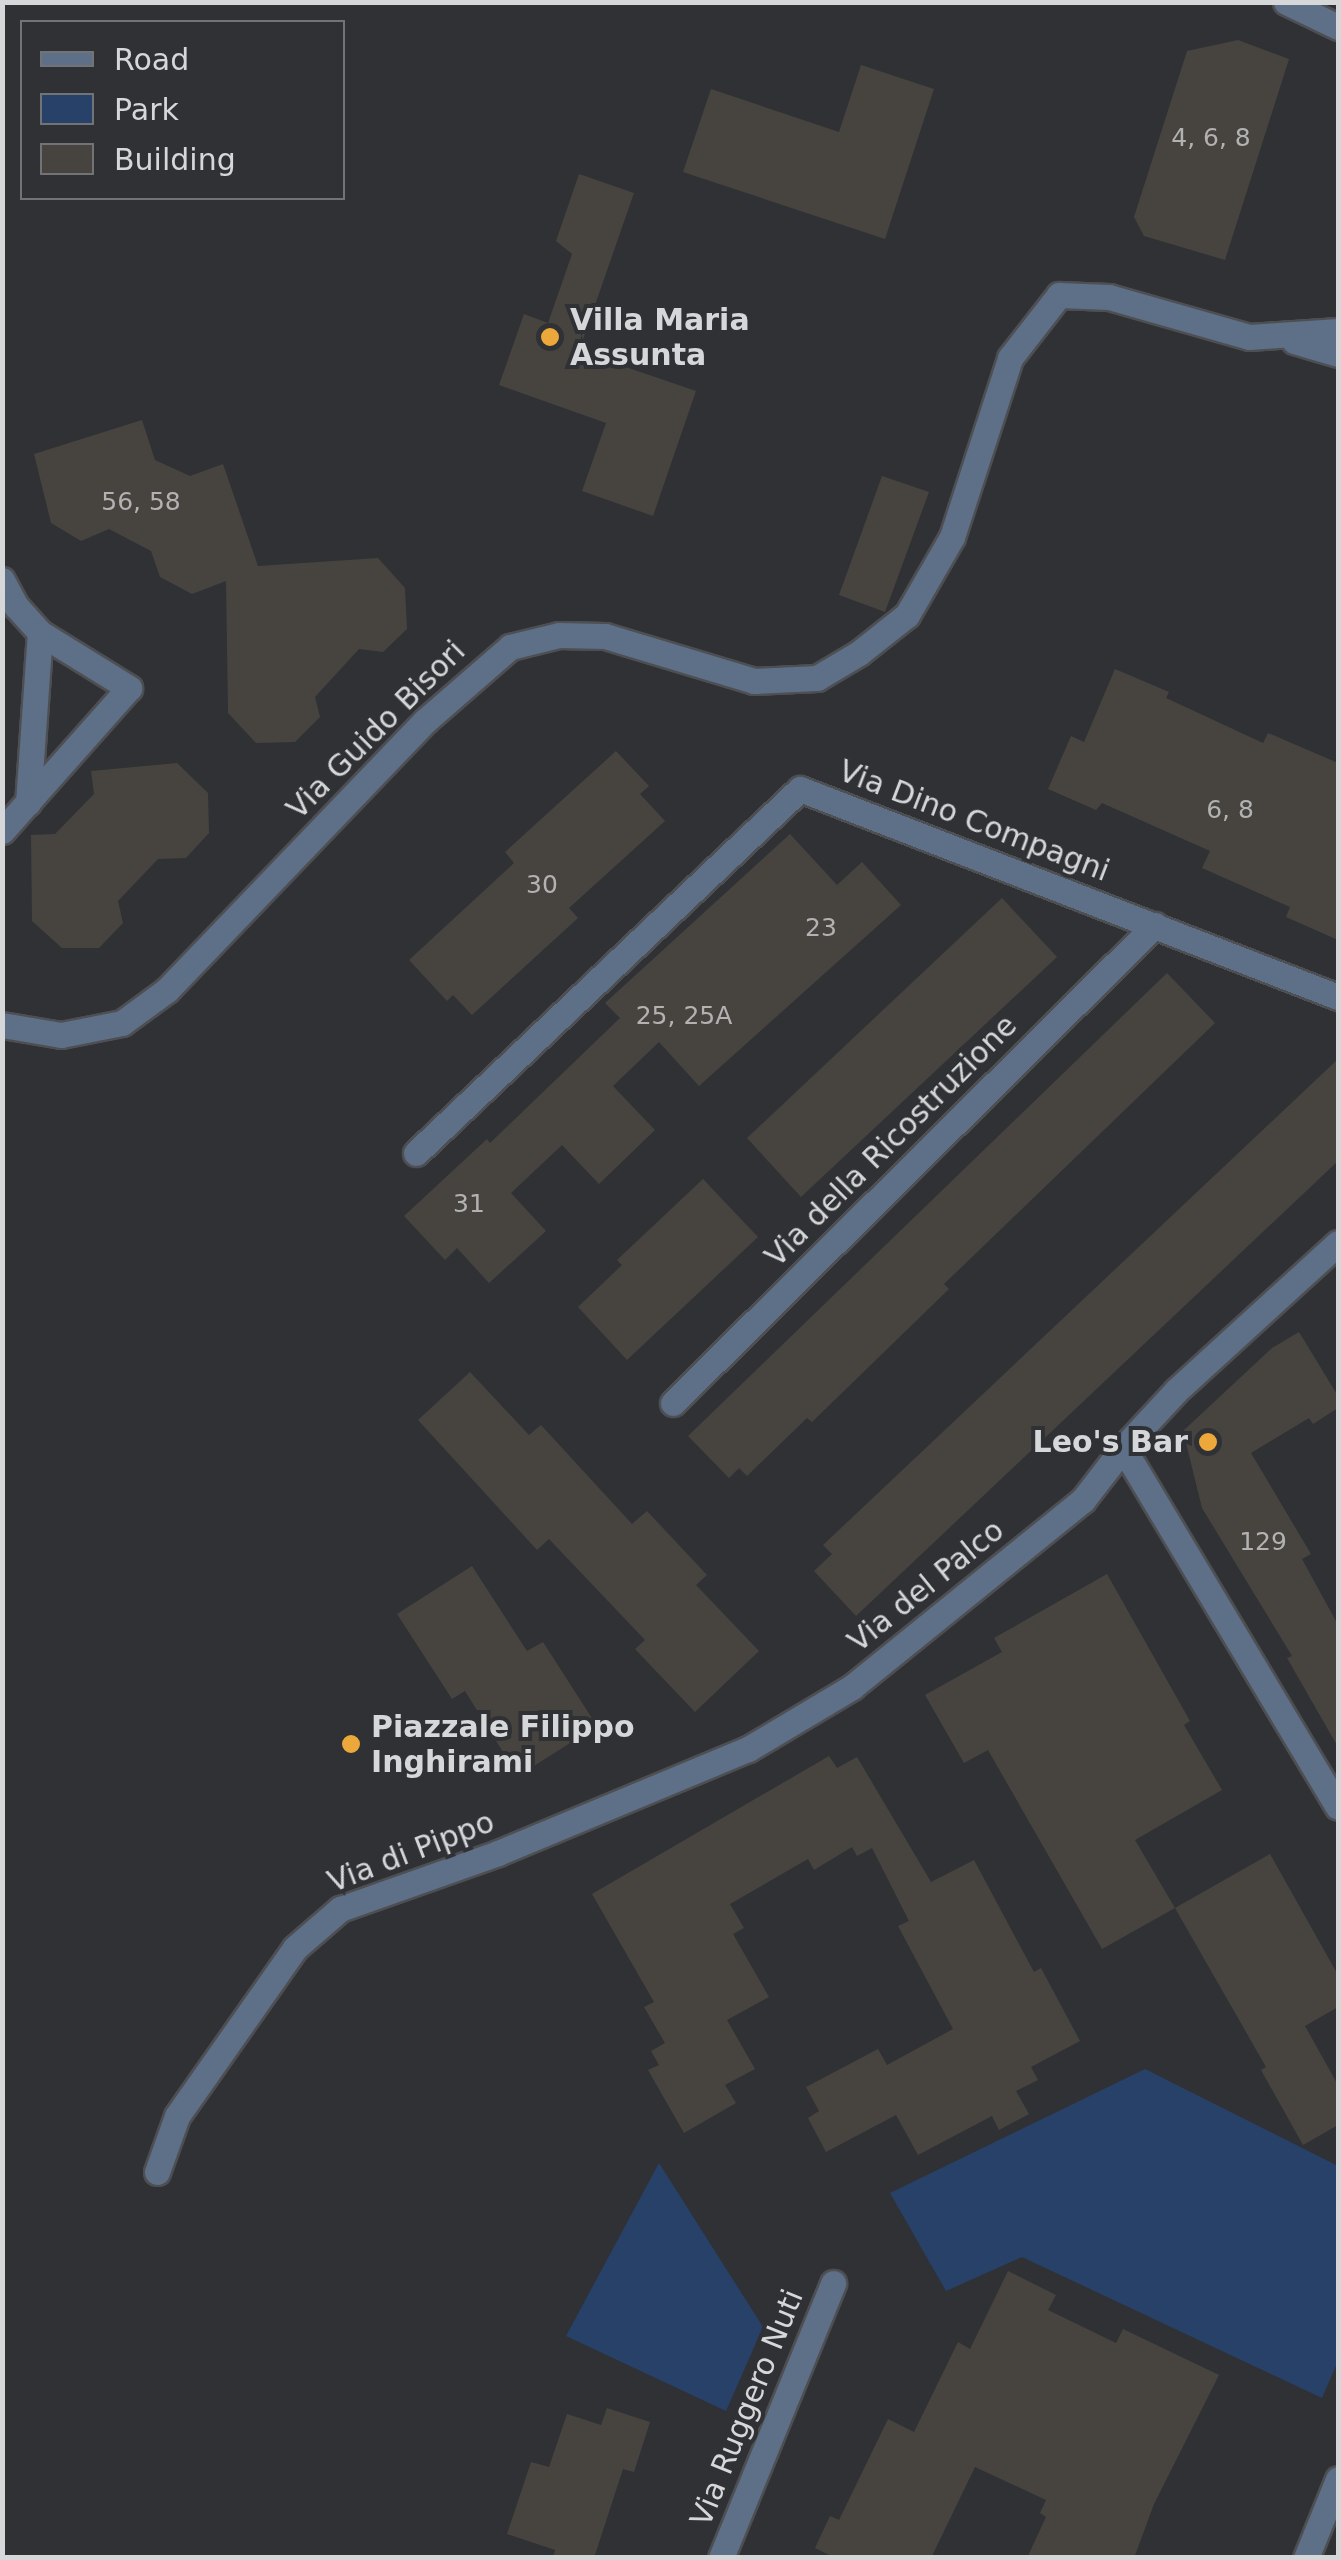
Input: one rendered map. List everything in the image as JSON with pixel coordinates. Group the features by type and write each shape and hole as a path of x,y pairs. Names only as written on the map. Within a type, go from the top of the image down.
{"street":[{"path":"1286,2 1338,27"},
{"name":"Via Guido Bisori","path":"2,1025 60,1035 122,1023 167,990 424,721 470,676 510,647 559,635 605,636 754,682 816,678 859,652 907,615 952,537 1010,358 1059,295 1109,297 1249,338 1338,332"},
{"name":"Via Guido Bisori","path":"1285,338 1338,354"},
{"path":"2,580 16,606 40,634 129,688 2,831"},
{"path":"28,803 40,634"},
{"name":"Via Dino Compagni","path":"416,1154 800,789 1338,997"},
{"name":"Via della Ricostruzione","path":"672,1403 1155,925"},
{"name":"Via del Palco","path":"748,1749 852,1687 1083,1500 1176,1391 1338,1243"},
{"path":"1124,1448 1338,1807"},
{"name":"Via di Pippo","path":"157,2172 176,2116 295,1948 340,1909 498,1853 748,1749"},
{"name":"Via Ruggero Nuti","path":"721,2558 833,2283"},
{"path":"1306,2558 1338,2480"}],"green space":[{"path":"1145,2069 1338,2166 1338,2361 1322,2398 1022,2257 946,2291 890,2193"},
{"path":"659,2163 763,2327 726,2411 566,2336"}],"building":[{"path":"1238,40 1289,59 1225,260 1144,236 1134,217 1187,51"},
{"path":"861,65 934,89 885,239 683,172 711,89 839,132"},
{"name":"Villa Maria Assunta","path":"579,174 634,193 579,351 696,391 653,516 582,491 606,423 499,385 524,314 548,323 572,254 556,241"},
{"path":"142,420 155,460 190,476 223,464 258,566 378,558 405,588 407,629 383,652 359,649 315,697 320,717 295,742 256,743 228,713 226,581 192,594 160,577 151,551 109,529 81,541 51,523 34,454"},
{"path":"882,476 929,492 885,612 839,595"},
{"path":"1115,669 1169,692 1166,698 1263,743 1268,733 1338,763 1338,940 1286,917 1290,907 1202,868 1210,851 1102,803 1096,810 1048,789 1071,736 1084,742"},
{"path":"616,751 649,786 640,794 665,821 569,908 578,918 472,1015 453,995 447,1001 409,960 514,863 505,852"},
{"path":"177,763 208,793 209,833 186,858 158,859 118,901 123,923 99,948 62,948 32,921 31,835 55,834 94,794 91,771"},
{"path":"790,834 837,885 862,862 901,905 699,1086 659,1042 613,1086 655,1130 599,1184 562,1145 511,1193 546,1231 489,1283 457,1248 445,1260 404,1216 487,1139 490,1143 620,1018 605,1003"},
{"path":"1002,898 1057,957 801,1197 747,1138"},
{"path":"1167,973 1215,1023 944,1284 949,1289 812,1422 807,1418 747,1476 739,1468 729,1478 688,1436"},
{"path":"1338,1059 1338,1161 856,1616 814,1571 832,1554 823,1545"},
{"path":"703,1179 758,1237 627,1360 578,1307 622,1265 617,1260"},
{"path":"1299,1332 1338,1396 1338,1408 1313,1424 1309,1418 1251,1453 1311,1554 1302,1559 1338,1625 1338,1747 1287,1658 1292,1656 1202,1508 1183,1431 1272,1348"},
{"path":"470,1372 529,1435 541,1425 632,1524 647,1511 707,1575 696,1585 759,1651 695,1712 635,1649 645,1640 549,1539 537,1550 418,1420"},
{"path":"472,1566 527,1651 543,1642 597,1726 518,1776 465,1691 452,1699 397,1614"},
{"path":"1107,1574 1190,1721 1184,1725 1222,1790 1135,1840 1175,1908 1102,1949 988,1750 964,1763 925,1695 1002,1652 994,1638"},
{"path":"829,1756 837,1768 857,1757 931,1882 974,1860 1034,1972 1041,1968 1080,2041 1031,2067 1038,2080 1016,2091 1029,2114 999,2130 992,2116 918,2155 896,2115 826,2152 808,2118 819,2111 806,2087 878,2049 887,2065 953,2029 898,1926 909,1921 872,1848 857,1856 852,1847 814,1870 808,1859 730,1904 744,1928 733,1934 769,1997 727,2020 755,2069 725,2085 736,2103 684,2133 648,2070 659,2065 651,2051 665,2043 644,2007 654,2002 592,1894"},
{"path":"1270,1854 1338,1975 1338,2007 1305,2026 1338,2085 1338,2125 1303,2145 1261,2070 1266,2067 1175,1908"},
{"path":"1008,2271 1056,2295 1048,2310 1116,2343 1123,2329 1219,2375 1154,2504 1134,2558 1027,2558 1046,2517 1040,2513 1046,2500 975,2467 931,2558 835,2558 815,2548 830,2516 839,2520 888,2419 914,2432 958,2342 970,2349"},
{"path":"607,2408 650,2422 634,2472 623,2469 594,2558 553,2558 555,2550 507,2534 531,2462 549,2467 567,2414 601,2425"}],"place":[{"name":"Villa Maria Assunta","path":"550,337"},
{"name":"Leo's Bar","path":"1208,1442"},
{"name":"Piazzale Filippo Inghirami","path":"351,1744"}]}
